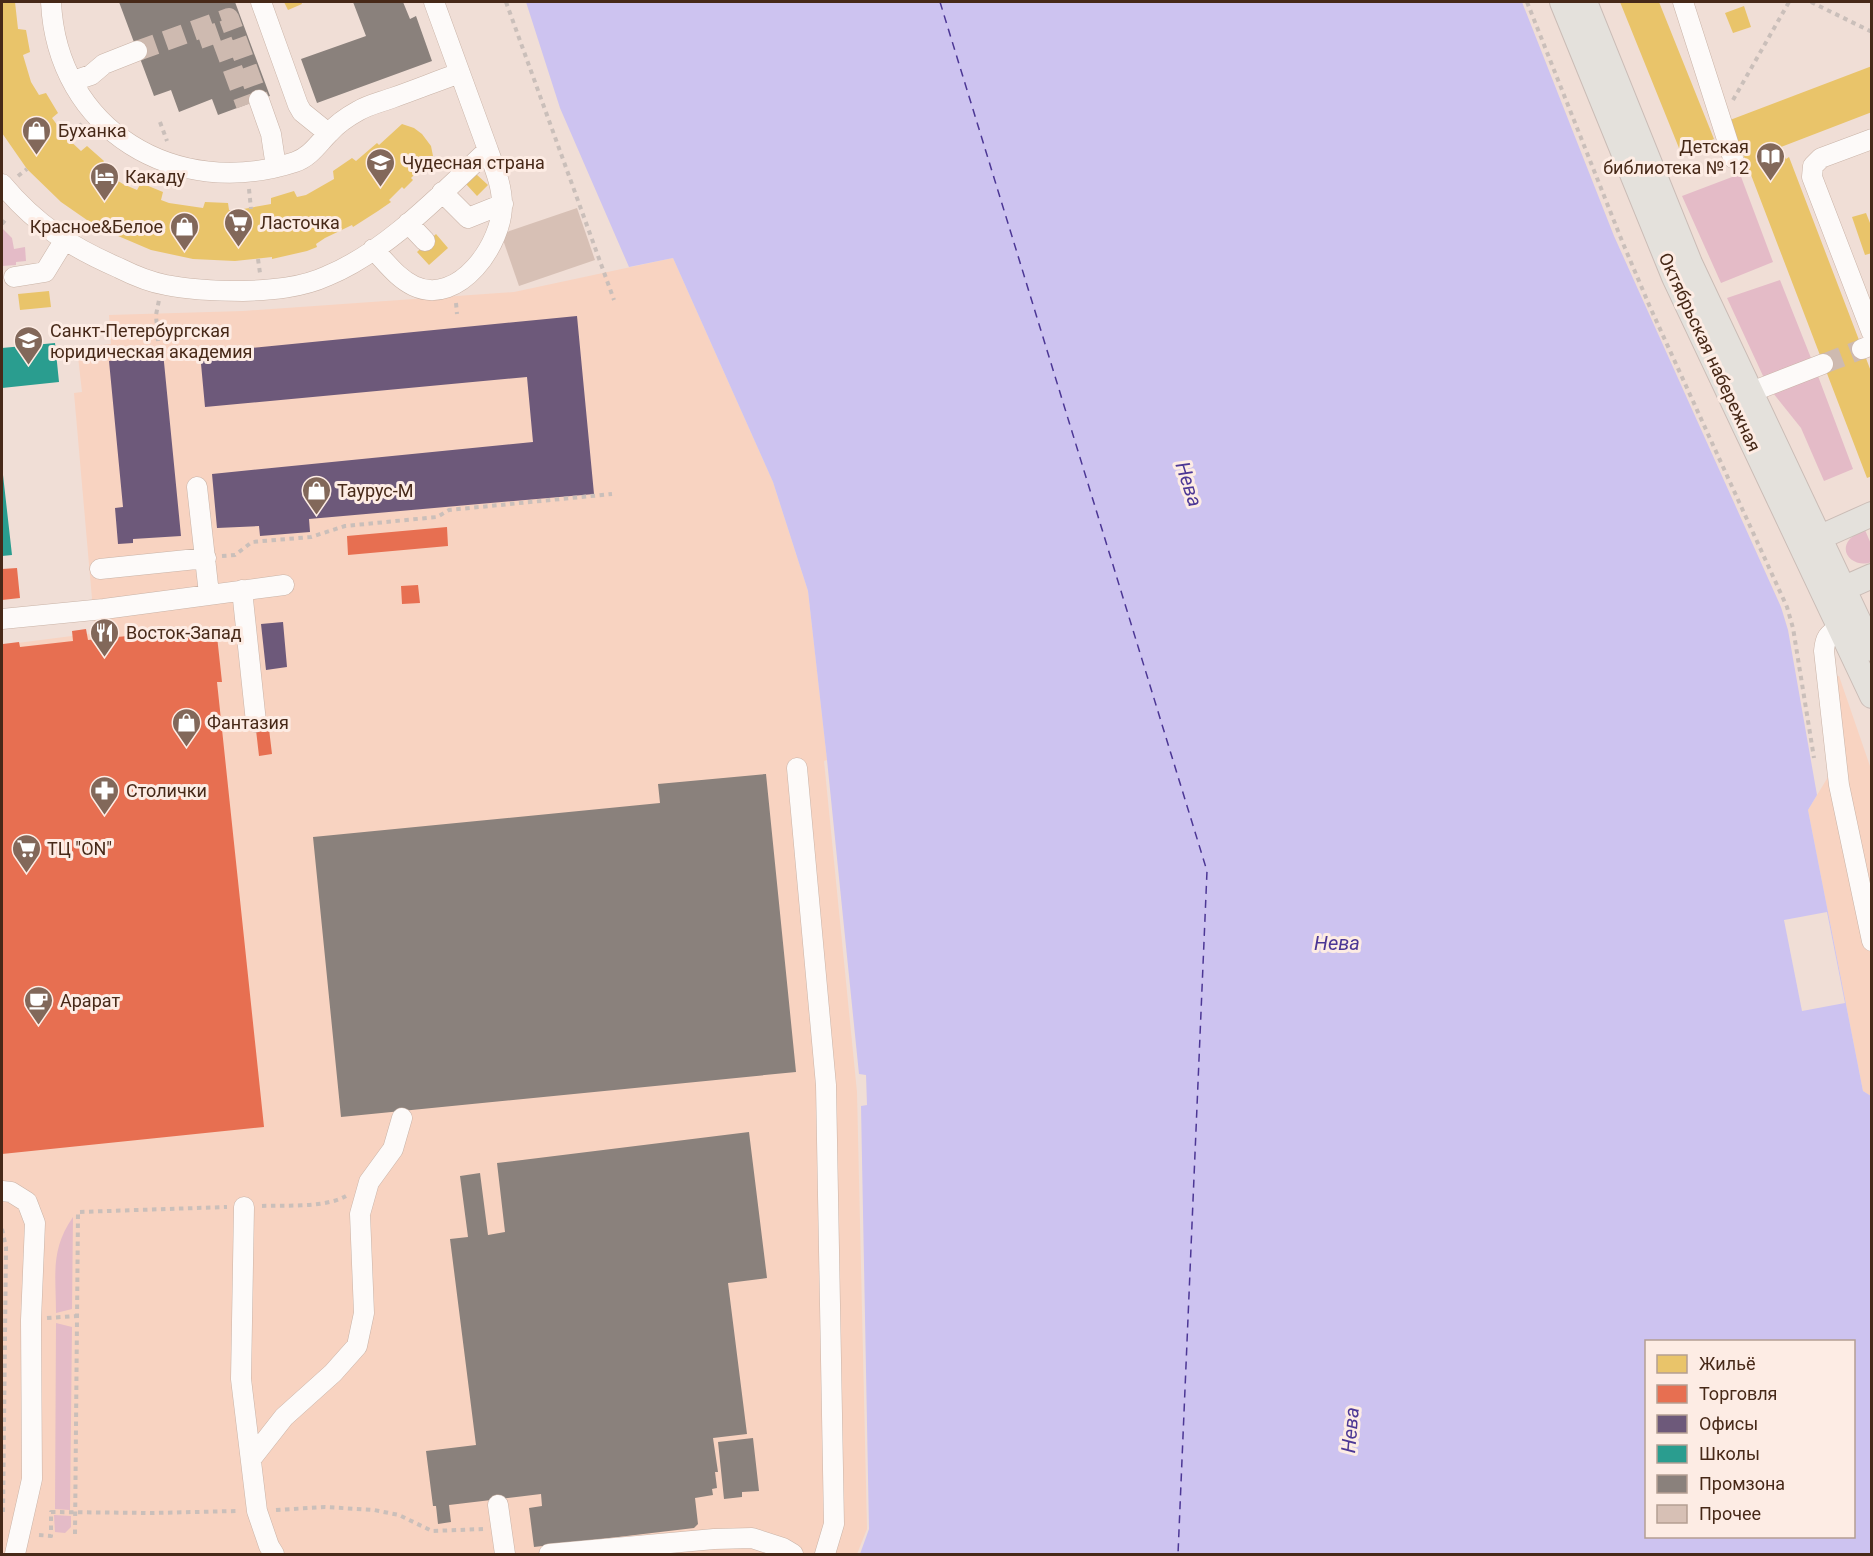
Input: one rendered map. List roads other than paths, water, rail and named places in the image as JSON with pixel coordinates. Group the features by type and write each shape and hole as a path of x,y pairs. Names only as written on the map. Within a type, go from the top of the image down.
{"main road":[{"name":"Октябрьская набережная","path":"1562,2 1674,277 1833,593 1872,649"},
{"name":"Октябрьская набережная","path":"1585,2 1686,253 1751,392 1809,542"},
{"path":"1809,542 1872,514"},
{"path":"1833,593 1872,576"},
{"name":"Октябрьская набережная","path":"1833,593 1839,628 1872,696"}],"street":[{"path":"51,2 58,48 82,78 92,111 106,127 130,146 157,159 198,171 247,173 297,161 315,150 328,133 360,110 460,73"},
{"path":"261,2 298,105 302,112 328,133"},
{"path":"373,249 398,276 415,287 433,290 455,284 483,260 500,223 502,204 499,183 434,2"},
{"path":"1683,2 1720,124 1733,158"},
{"path":"82,78 107,74 139,56"},
{"path":"253,102 259,137 276,167"},
{"path":"1868,342 1812,177 1813,166 1821,158 1872,139"},
{"path":"2,184 25,210 64,241 125,271 164,285 221,291 262,290 301,285 328,276 354,262 408,223 488,150"},
{"path":"442,192 468,218 502,204"},
{"path":"408,223 425,242"},
{"path":"14,277 45,272 64,241"},
{"path":"1751,392 1823,364"},
{"path":"197,487 209,594"},
{"path":"100,569 206,558"},
{"path":"2,619 104,609 284,585"},
{"path":"242,590 256,722"},
{"path":"1839,628 1828,634 1824,651 1839,785 1872,941"},
{"path":"797,768 826,1085 834,1524 825,1554"},
{"path":"251,1459 284,1418 333,1373 357,1346 364,1313 360,1214 369,1182 393,1149 402,1118"},
{"path":"2,1191 11,1192 27,1202 35,1223 31,1320 32,1479 15,1554"},
{"path":"244,1207 241,1379 257,1511 274,1554"},
{"path":"498,1505 505,1554"},
{"path":"549,1554 662,1549 752,1538 783,1548 793,1554"}],"water":[{"name":"Нева","path":"526,2 1522,2 1614,236 1781,607 1788,630 1817,795 1808,810 1863,1091 1871,1096 1871,1554 860,1554 869,1529 861,1106 867,1105 866,1075 859,1074 808,591 773,482 673,258 629,267 560,108"}],"tunnel":[{"path":"137,51 229,18 259,100"},
{"path":"199,39 219,32 246,105"},
{"path":"1823,364 1862,349"}],"place":[{"name":"Буханка","path":"37,156"},
{"name":"Детская библиотека № 12","path":"1770,182"},
{"name":"Чудесная страна","path":"381,188"},
{"name":"Какаду","path":"104,202"},
{"name":"Ласточка","path":"239,248"},
{"name":"Красное&Белое","path":"184,252"},
{"name":"Санкт-Петербургская юридическая академия","path":"29,366"},
{"name":"Таурус-М","path":"316,516"},
{"name":"Восток-Запад","path":"105,658"},
{"name":"Фантазия","path":"186,748"},
{"name":"Столички","path":"105,816"},
{"name":"ТЦ \"ON\"","path":"26,874"},
{"name":"Арарат","path":"39,1026"}]}
